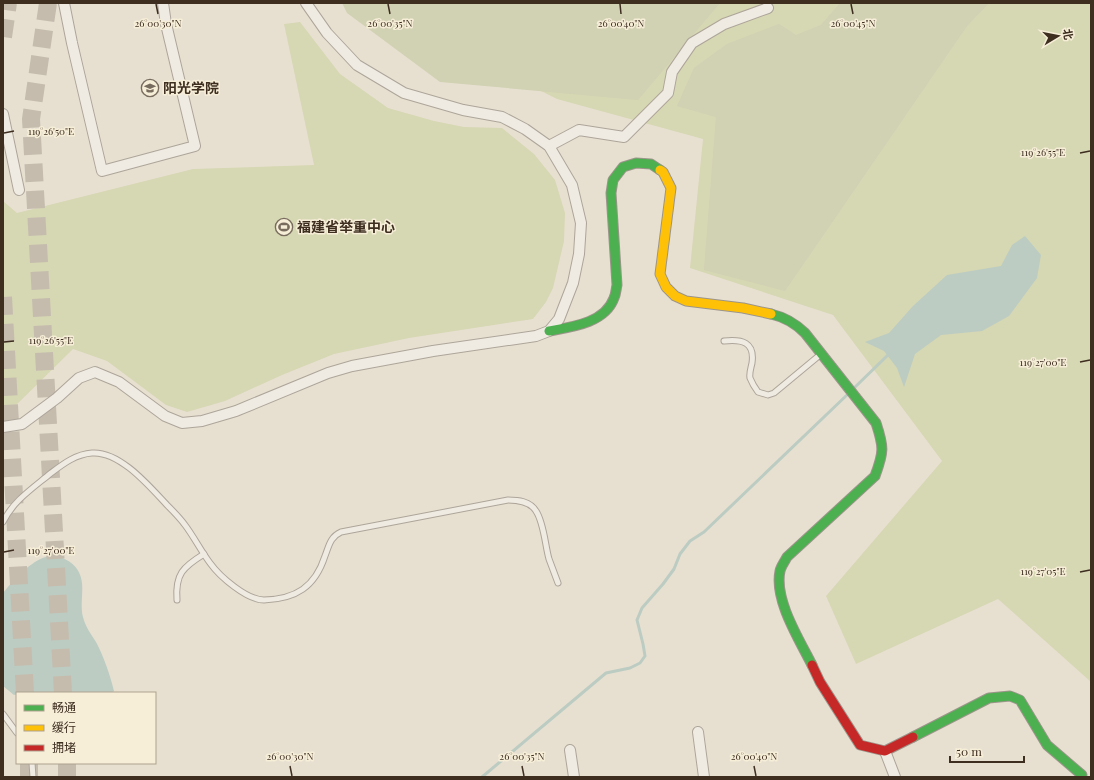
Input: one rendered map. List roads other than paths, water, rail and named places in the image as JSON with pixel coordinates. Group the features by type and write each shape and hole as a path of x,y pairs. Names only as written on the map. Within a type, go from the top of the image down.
{"street":[{"path":"64,3 102,170 195,146 168,32 163,3"},
{"path":"306,3 326,33 357,65 404,93 463,110 502,117 525,129 549,146 572,185 581,223 579,254 573,283 559,319 549,331"},
{"path":"549,146 579,130 624,137 668,93 672,72 692,42 724,24 768,8"},
{"path":"3,114 19,190"},
{"path":"3,427 22,424 57,398 79,378 94,372 119,382 165,416 182,423 202,421 236,411 328,373 352,366 433,351 536,336 549,331 583,324 600,317 610,307 616,294 617,285 611,193 613,180 623,167 636,163 651,164 663,172 670,188 660,274 666,287 675,296 686,301 761,311 778,316 796,325 822,354 876,423 882,441 882,458 875,476 864,488 787,557 780,570 779,589 783,605 820,682 860,745 885,751 989,698 1010,696 1020,700 1047,745 1084,776"},
{"path":"698,732 704,777"},
{"path":"570,750 574,777"},
{"path":"885,751 895,777"}],"lane":[{"path":"724,341 743,341 748,345 752,355 750,378 758,392 768,395 774,393 822,354"},
{"path":"3,522 7,513 20,498 63,464 77,456 92,453 101,454 118,460 144,481 185,524 211,565 247,596 254,599 262,600 278,598 300,591 312,583 322,565 331,540 341,532 484,503 508,500 518,500 527,503 536,510 549,560 558,583"},
{"path":"177,600 177,583 181,572 190,563 204,554"},
{"path":"3,714 5,720 16,732"},
{"path":"32,764 33,777"}],"waterway":[{"path":"853,389 888,355"},
{"path":"482,777 606,673 630,668 640,663 645,656 637,620 642,608 674,569 680,554 690,541 704,532 848,394"}],"tunnel":[{"path":"3,37 8,3"},
{"path":"48,3 31,119 63,692"},
{"path":"3,297 25,692"},
{"path":"29,764 29,777"},
{"path":"67,764 67,777"}],"place":[{"name":"阳光学院","path":"150,88"},
{"name":"福建省举重中心","path":"284,227"}]}
